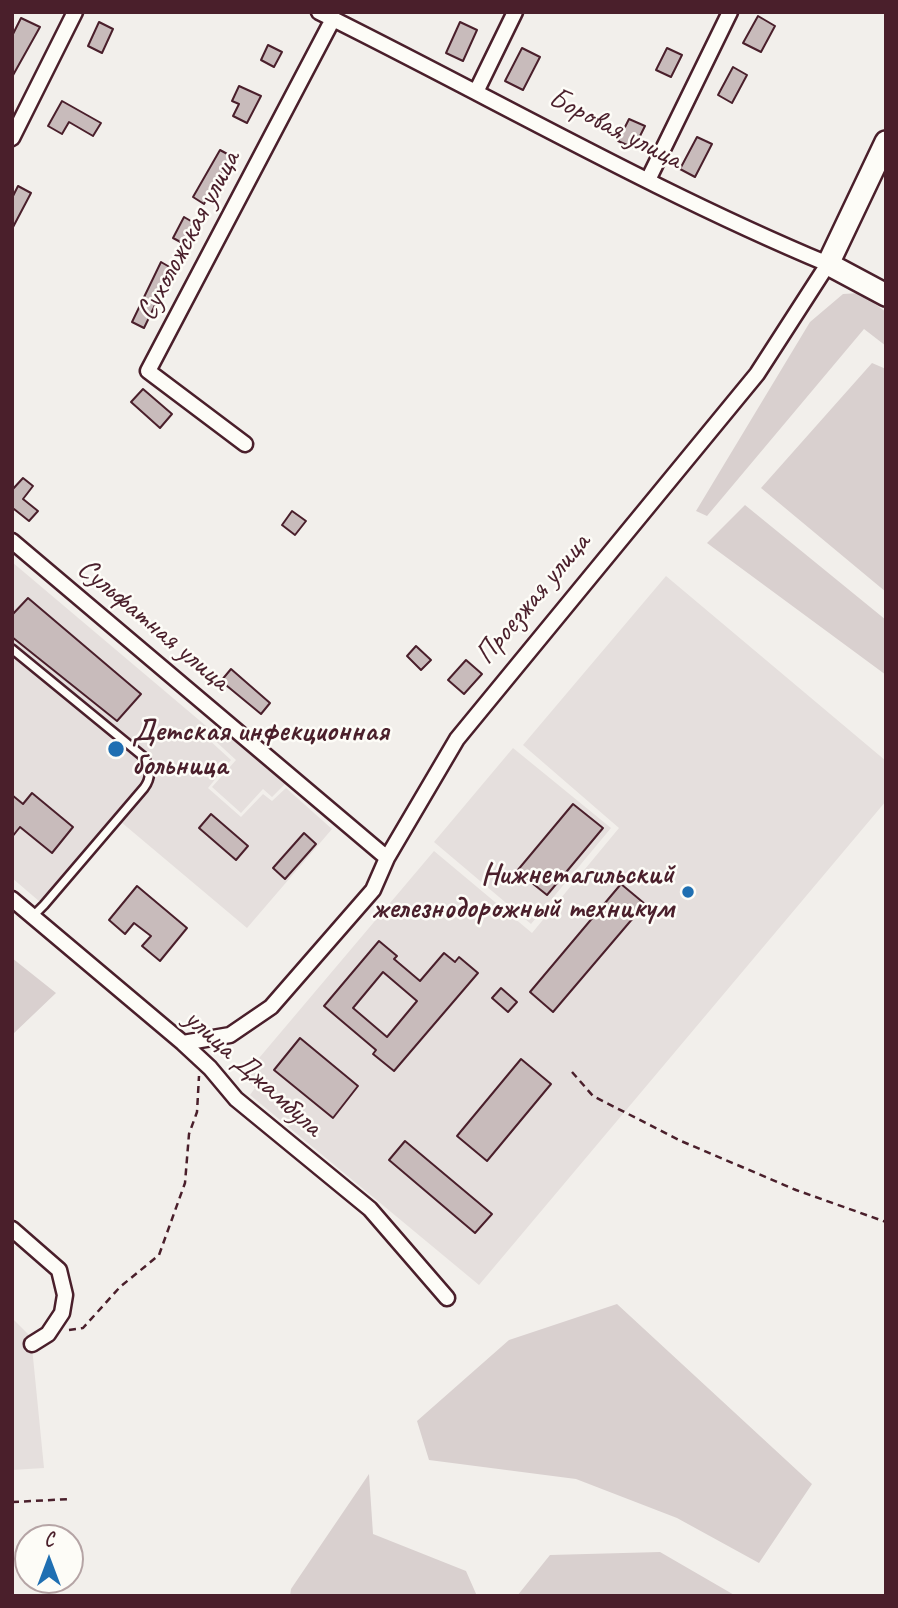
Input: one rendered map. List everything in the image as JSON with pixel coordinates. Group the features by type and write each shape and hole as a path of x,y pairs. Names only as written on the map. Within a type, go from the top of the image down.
{"street":[{"path":"12,138 75,12"},
{"name":"Боровая улица","path":"319,12 648,180 780,245 828,264 886,295"},
{"path":"476,92 515,12"},
{"path":"648,180 730,12"},
{"name":"Сухоложская улица","path":"245,444 149,371 333,19"},
{"name":"Проезжая улица","path":"183,1043 230,1035 271,1007 373,890 387,859 457,739 757,374 828,264 886,142"},
{"name":"Сульфатная улица","path":"12,541 387,859"},
{"name":"улица Джамбула","path":"12,899 183,1043 210,1068 236,1099 370,1209 447,1298"},
{"path":"12,1229 59,1270 65,1294 62,1313 48,1334 32,1344"}],"lane":[{"path":"12,649 145,758 150,772 150,780 144,788 32,916"}],"path":[{"path":"48,1334 83,1328 120,1287 159,1255 185,1183 189,1134 197,1112 200,1073 210,1068"},
{"path":"572,1072 593,1096 681,1141 796,1191 886,1222"},
{"path":"12,1502 71,1499"}],"shaded area":[{"path":"860,293 886,312 886,346 864,329 707,516 696,511 810,322 843,294"},
{"path":"872,363 886,369 886,592 761,488"},
{"path":"745,505 886,620 886,675 707,543"},
{"name":"Детская инфекционная больница","path":"12,562 212,731 207,738 231,760 208,788 241,817 263,794 272,801 286,788 332,829 247,928 121,822 46,907 12,878"},
{"name":"Нижнетагильский железнодорожный техникум","path":"666,576 886,761 886,801 479,1285 250,1095 255,1088 243,1077 434,851 532,933 619,828 523,745"},
{"path":"222,726 287,782 272,797 263,789 241,813 212,787 236,760 211,737"},
{"path":"513,748 611,828 531,924 434,842"},
{"path":"12,958 56,993 12,1035"},
{"path":"617,1304 812,1484 759,1563 677,1518 576,1479 429,1460 417,1421 509,1340"},
{"path":"12,1318 31,1337 44,1468 12,1470"},
{"path":"369,1474 373,1534 466,1571 477,1596 290,1596 291,1589"},
{"path":"660,1552 736,1596 517,1596 550,1555"}],"building":[{"path":"758,16 775,26 761,52 743,43"},
{"path":"21,18 40,27 12,77 12,36"},
{"path":"99,22 113,29 102,53 88,46"},
{"path":"460,22 477,30 463,61 446,53"},
{"path":"268,45 282,52 274,67 261,60"},
{"path":"522,48 540,57 523,90 505,81"},
{"path":"667,48 682,55 671,77 656,70"},
{"path":"733,67 747,75 732,103 718,95"},
{"path":"239,86 261,96 247,123 233,116 239,104 232,101"},
{"path":"62,101 101,123 93,136 69,122 62,134 48,126"},
{"path":"629,119 645,126 634,148 618,141"},
{"path":"697,137 712,144 695,177 680,169"},
{"path":"220,150 231,156 204,204 193,197"},
{"path":"18,186 31,193 12,229 12,198"},
{"path":"184,217 196,224 186,245 173,238"},
{"path":"161,262 173,269 155,298 158,299 144,328 132,322"},
{"path":"143,389 172,414 160,428 131,402"},
{"path":"23,478 33,486 23,499 38,511 29,521 14,509 12,511 12,490"},
{"path":"292,511 306,521 295,535 282,525"},
{"path":"28,598 141,694 117,721 12,637 12,615"},
{"path":"416,646 431,660 421,670 407,656"},
{"path":"466,660 482,674 464,694 448,680"},
{"path":"231,669 270,703 261,714 221,681"},
{"path":"32,793 73,827 52,853 20,827 12,837 12,795 23,804"},
{"path":"573,804 603,828 547,895 517,871"},
{"path":"211,814 248,846 236,860 199,828"},
{"path":"304,833 316,844 285,879 273,868"},
{"path":"621,884 645,904 553,1012 530,992"},
{"path":"137,886 187,928 160,961 142,946 151,936 134,923 125,934 109,920"},
{"path":"379,941 397,956 394,959 420,981 444,953 455,962 459,957 478,973 394,1071 373,1054 376,1050 324,1006","holes":["383,972 417,1001 387,1037 353,1008"]},
{"path":"501,988 517,1002 508,1012 492,998"},
{"path":"300,1038 358,1086 333,1118 274,1070"},
{"path":"521,1059 551,1084 487,1161 457,1136"},
{"path":"405,1141 492,1214 475,1233 389,1160"}],"place":[{"name":"Детская инфекционная больница","path":"116,749"},
{"name":"Нижнетагильский железнодорожный техникум","path":"688,892"}]}
